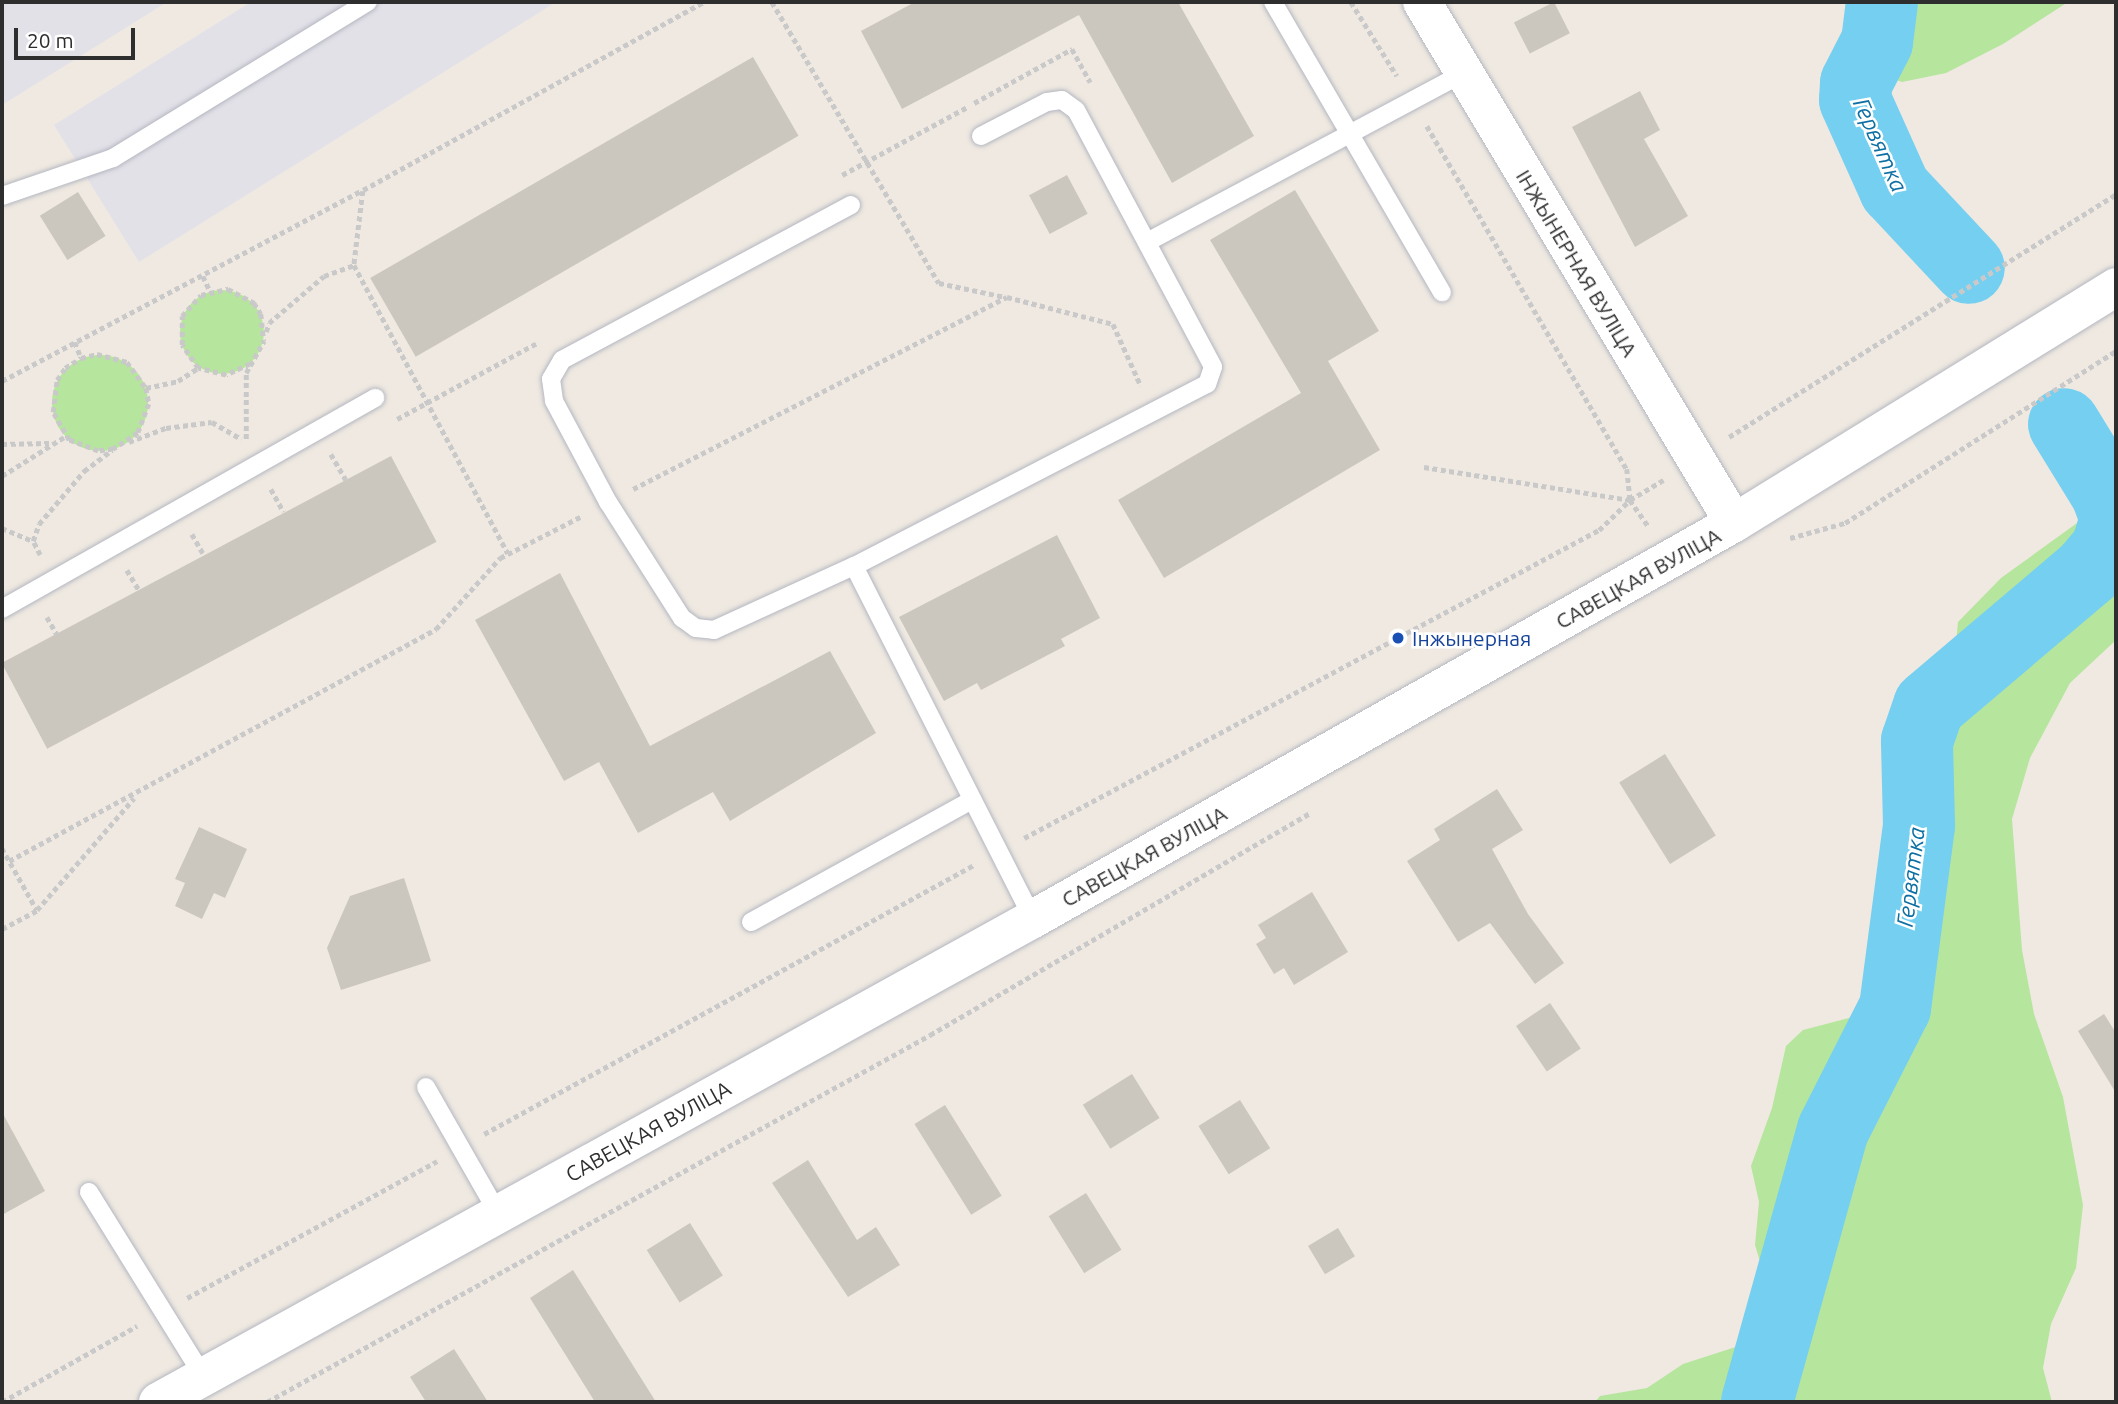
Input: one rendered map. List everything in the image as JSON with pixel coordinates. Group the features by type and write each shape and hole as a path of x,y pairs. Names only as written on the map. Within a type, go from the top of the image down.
{"main road":[{"name":"ІНЖЫНЕРНАЯ ВУЛІЦА","path":"1422,2 1734,523"},
{"name":"САВЕЦКАЯ ВУЛІЦА","path":"158,1402 1034,919 1734,523 2116,287"}],"lane":[{"path":"2,196 113,158 368,2"},
{"path":"1273,2 1442,292"},
{"path":"1149,241 1351,136 1464,73"},
{"path":"851,205 562,360 551,379 554,401 608,502 682,618 696,628 714,630 854,566 1207,384 1213,367 1149,241 1076,110 1062,100 1046,102 981,136"},
{"path":"2,609 375,398"},
{"path":"854,566 1034,919"},
{"path":"751,922 972,800"},
{"path":"426,1087 498,1213"},
{"path":"89,1192 203,1376"}],"path":[{"path":"2,381 363,190 703,2"},
{"path":"772,2 939,283 1007,297"},
{"path":"1351,2 1628,469 1630,500"},
{"path":"363,190 354,265 508,554"},
{"path":"2,1402 998,852 1600,530 1630,500 2116,194"},
{"path":"33,541 56,500 113,449 166,428 212,422 246,443 246,373 264,341 268,323 324,276 354,265"},
{"path":"203,275 210,291"},
{"path":"250,364 226,375 198,368 188,358 179,331 189,304 210,291 228,289 254,303 261,314 264,341"},
{"path":"75,342 81,358"},
{"path":"1785,539 1845,523 2116,351"},
{"path":"113,449 82,447 66,436 53,412 53,396 65,368 81,358 97,354 127,362 146,388 145,419 127,443"},
{"path":"146,388 178,381 198,368"},
{"path":"2,476 50,443 66,436"},
{"path":"2,444 50,443"},
{"path":"331,454 346,480"},
{"path":"258,465 284,512"},
{"path":"1424,467 1630,500"},
{"path":"2,528 33,541 53,580"},
{"path":"190,530 204,555"},
{"path":"125,566 139,590"},
{"path":"43,610 57,634"},
{"path":"2,929 37,910 137,794"},
{"path":"267,1402 930,1035 1313,811"},
{"path":"2,848 37,910"}],"shaded area":[{"path":"2,2 167,2 2,105"},
{"path":"251,2 556,2 139,262 54,125"}],"green space":[{"path":"1886,2 2068,2 2003,44 1946,73 1902,82 1882,75 1870,38 1875,16"},
{"path":"214,290 230,290 246,297 257,308 264,324 261,348 252,362 230,374 214,374 198,367 187,356 180,340 180,324 187,308 198,297"},
{"path":"100,355 118,359 134,369 144,385 148,403 144,421 134,437 118,447 100,451 82,447 66,437 56,421 52,403 56,385 66,369 82,359"},
{"path":"2091,513 2116,515 2116,640 2070,683 2030,758 2012,819 2022,950 2034,1014 2063,1097 2083,1205 2076,1268 2051,1324 2043,1368 2052,1402 1595,1402 1600,1396 1647,1388 1683,1364 1751,1342 1766,1327 1774,1307 1755,1245 1759,1202 1751,1166 1772,1108 1786,1046 1803,1030 1868,1013 1891,1001 1906,984 1913,963 1888,880 1898,851 1912,834 1932,769 1957,718 1959,696 1953,675 1958,622 2001,578"}],"building":[{"path":"915,2 1178,2 1254,136 1172,183 1079,15 902,109 861,31"},
{"path":"1554,2 1570,33 1530,54 1514,22"},
{"path":"753,57 798,136 416,357 370,278"},
{"path":"1640,91 1660,130 1644,139 1688,216 1635,247 1572,127"},
{"path":"1067,175 1088,214 1050,234 1029,195"},
{"path":"1295,190 1379,331 1328,361 1380,450 1164,578 1118,500 1301,393 1210,240"},
{"path":"78,192 106,236 67,260 40,216"},
{"path":"391,456 437,542 47,749 2,663"},
{"path":"1057,535 1100,618 1061,639 1065,646 981,690 977,683 944,701 899,617"},
{"path":"560,573 650,746 830,651 876,733 730,821 713,792 638,833 599,762 564,781 475,620"},
{"path":"1665,754 1716,835 1670,864 1619,783"},
{"path":"1497,789 1523,830 1492,849 1528,914 1564,963 1535,984 1490,923 1458,942 1407,861 1440,840 1434,829"},
{"path":"199,827 247,849 225,898 214,893 202,919 175,906 185,883 175,879"},
{"path":"404,878 431,961 341,990 327,948 350,896"},
{"path":"1312,892 1348,952 1294,985 1284,968 1274,974 1256,944 1266,938 1258,925"},
{"path":"1550,1003 1581,1049 1547,1072 1516,1026"},
{"path":"2104,1014 2116,1033 2116,1093 2078,1031"},
{"path":"1132,1074 1160,1118 1110,1149 1083,1105"},
{"path":"1240,1100 1270,1148 1229,1174 1198,1126"},
{"path":"945,1105 1002,1196 971,1215 914,1124"},
{"path":"2,1112 45,1191 2,1215"},
{"path":"808,1160 857,1240 876,1227 900,1265 848,1297 772,1183"},
{"path":"1086,1193 1122,1250 1084,1273 1049,1216"},
{"path":"690,1223 723,1276 680,1303 647,1250"},
{"path":"1338,1228 1355,1256 1325,1274 1308,1246"},
{"path":"573,1270 656,1402 595,1402 530,1298"},
{"path":"454,1349 488,1402 426,1402 410,1377"}],"waterway":[{"name":"Гервятка","path":"1882,2 1877,42 1856,83 1855,100 1895,189 1969,268"},
{"name":"Гервятка","path":"1757,1402 1833,1130 1895,1008 1919,825 1917,741 1929,706 2088,571 2107,548 2116,519 2107,494 2064,424"}],"place":[{"name":"Інжынерная","path":"1398,638"}]}
